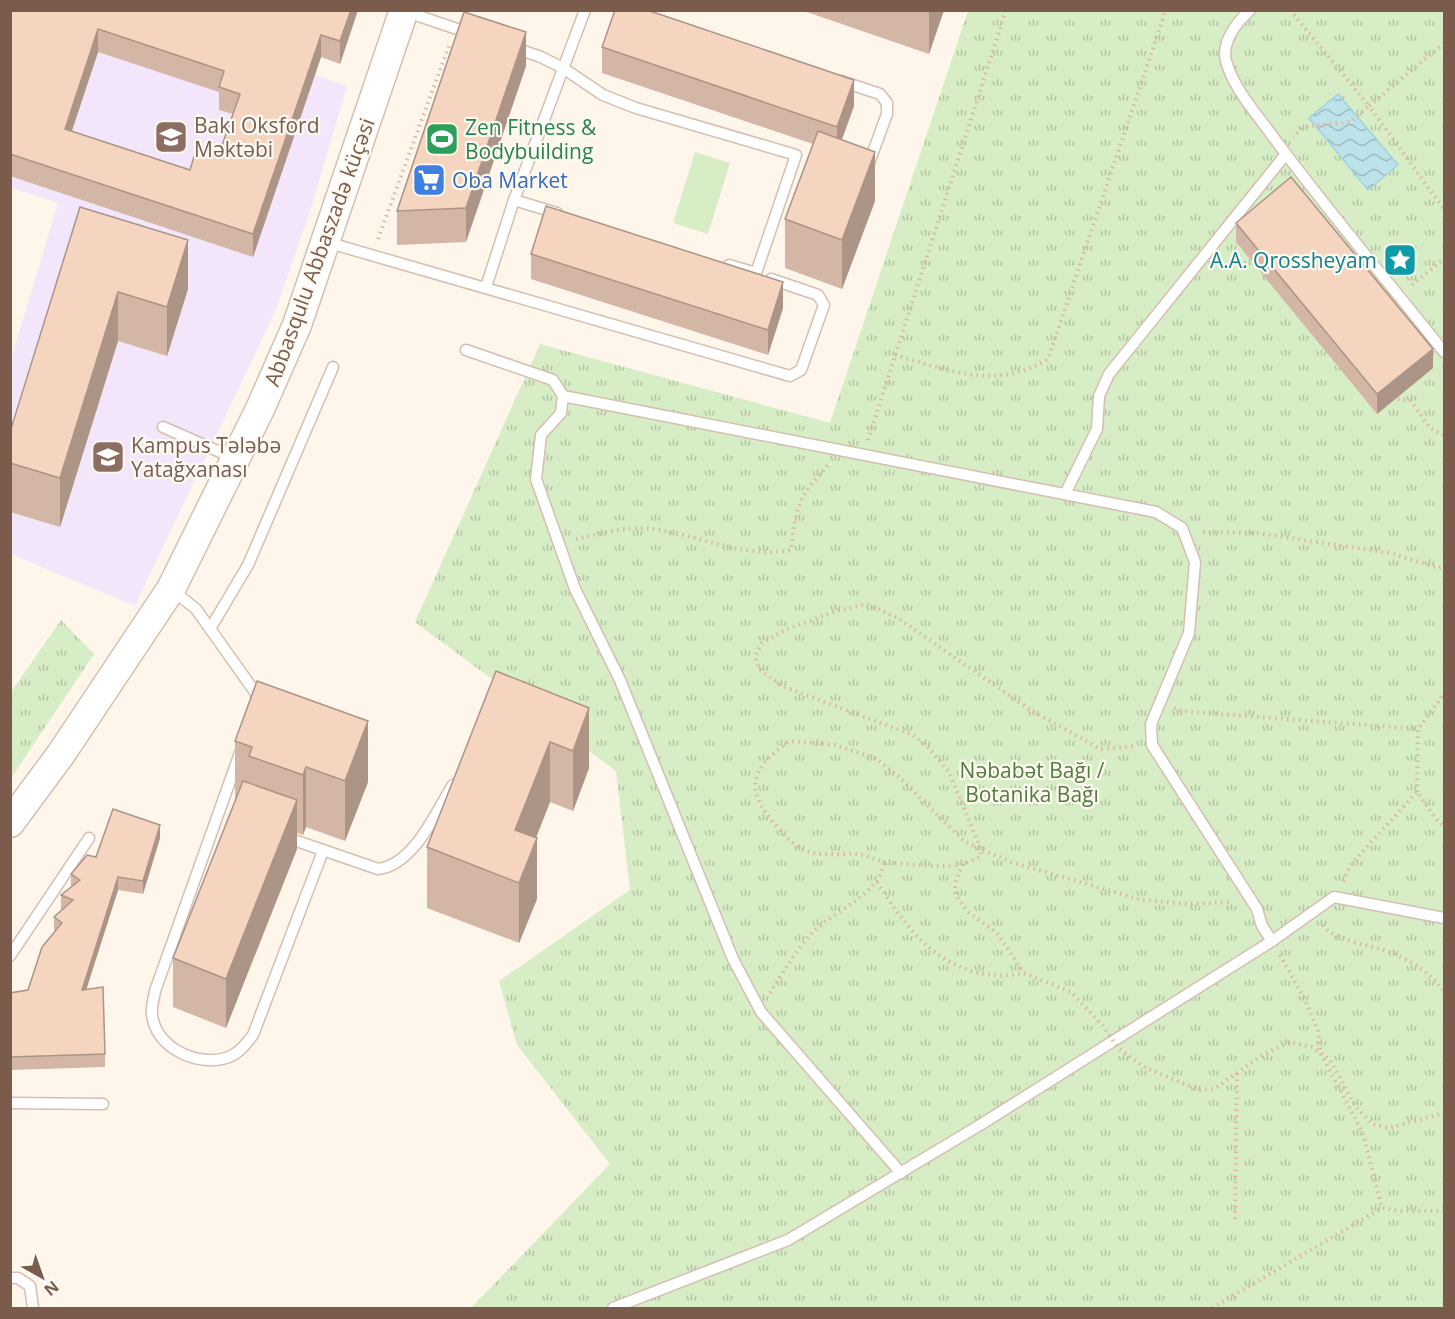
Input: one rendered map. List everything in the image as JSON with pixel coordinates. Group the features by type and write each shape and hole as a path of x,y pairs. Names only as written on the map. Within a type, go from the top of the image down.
{"street":[{"name":"Abbasqulu Abbaszadə küçəsi","path":"10,823 68,744 171,589 236,459 281,365 326,242 404,11"}],"lane":[{"path":"486,287 514,200 585,10"},
{"path":"1250,10 1240,19 1229,37 1225,59 1235,84 1286,154 1444,352"},
{"path":"404,11 541,57 563,68 603,95 636,108 808,158"},
{"path":"834,79 880,94 888,103 887,114 872,160 865,168 854,171"},
{"path":"1065,494 1097,429 1099,396 1109,374 1286,154"},
{"path":"756,273 796,155"},
{"path":"514,200 569,216"},
{"path":"326,242 790,376 801,370 824,305 818,295 723,263"},
{"path":"466,350 554,380 563,396 561,413 541,435 536,479 575,589 620,680 733,959 761,1012 901,1173"},
{"path":"210,629 249,565 333,367"},
{"path":"563,396 1156,512 1182,528 1195,562 1189,633 1151,724 1152,745 1162,756 1251,903 1257,909 1262,926 1272,941"},
{"path":"164,427 236,459"},
{"path":"171,589 196,609 255,692 256,710 270,710"},
{"path":"246,737 222,814 154,999 152,1015 156,1026 170,1046 182,1054 205,1061 217,1061 232,1056 253,1035 323,851"},
{"path":"270,832 378,869 390,867 403,860 413,847 453,785"},
{"path":"10,956 89,838"},
{"path":"613,1308 788,1240 901,1173 1113,1041 1272,941 1334,897 1444,918"},
{"path":"10,1103 103,1104"},
{"path":"10,1278 18,1278 30,1286 33,1308"}],"path":[{"path":"863,454 1006,10"},
{"path":"895,354 967,376 1002,375 1032,369 1048,359 1166,10"},
{"path":"1290,10 1369,106 1444,209"},
{"path":"372,255 456,28"},
{"path":"1286,154 1293,137 1303,127 1350,122 1444,43"},
{"path":"1399,296 1444,259"},
{"path":"1400,399 1402,390"},
{"path":"1389,397 1411,401 1430,428 1444,435"},
{"path":"559,543 621,529 653,528 771,554 790,550 796,512 810,485 820,477 828,465 834,449"},
{"path":"1184,532 1258,533 1390,553 1440,568 1444,564"},
{"path":"1152,745 1100,749 1029,709 898,618 867,604 837,611 788,629 762,643 755,656 759,669 782,686 913,735 928,747 949,772 981,849 981,856 963,864 943,867 883,862 859,854 814,853 791,843 764,813 754,791 764,759 789,741 835,745 875,758 898,776 965,842 981,849 1011,862 1142,900 1191,904 1242,901 1251,903"},
{"path":"1444,694 1418,729 1417,792 1436,819 1444,826"},
{"path":"1160,702 1181,711 1418,729"},
{"path":"1334,897 1352,863 1417,792"},
{"path":"761,1012 778,981 813,932 877,882 883,873 883,862"},
{"path":"963,864 955,883 955,894 968,912 997,933 1024,974"},
{"path":"877,882 910,928 931,952 968,972 1004,977 1024,974 1071,992 1097,1019 1118,1048 1146,1068 1198,1090 1214,1089 1277,1047 1289,1042 1312,1047 1330,1060 1356,1107 1372,1124 1389,1128 1444,1113"},
{"path":"1316,911 1326,929 1342,938 1395,954 1434,977 1444,992"},
{"path":"1272,941 1304,998 1318,1031 1321,1054 1363,1133 1382,1208"},
{"path":"1235,1219 1237,1073"},
{"path":"1212,1308 1382,1208 1400,1211 1444,1211"}],"shaded area":[{"path":"10,11 133,11 347,86 310,212 275,312 135,606 11,554 11,359 58,203 11,188"}],"green space":[{"name":"Nəbabət Bağı / Botanika Bağı","path":"968,11 1444,11 1444,1308 471,1308 610,1164 517,1045 499,981 630,890 616,771 415,622 540,344 830,423"},
{"path":"695,152 730,163 708,234 673,223"},
{"path":"61,620 94,654 11,778 11,692"}],"water":[{"path":"1338,94 1398,165 1368,190 1309,118"}],"building":[{"path":"10,10 351,10 340,41 321,35 253,234 10,154","holes":["98,29 224,71 219,87 240,94 219,154 197,147 190,170 65,129"]},
{"path":"615,10 647,10 854,80 837,127 602,47"},
{"path":"464,12 526,32 466,208 397,211"},
{"path":"818,131 875,152 842,240 785,219"},
{"path":"1291,177 1433,349 1377,394 1236,223"},
{"path":"546,206 783,282 768,330 531,254"},
{"path":"80,207 188,240 167,307 118,292 60,478 10,463 10,432"},
{"path":"496,671 589,708 573,751 550,742 515,830 537,838 519,883 427,847"},
{"path":"257,681 368,721 345,781 306,767 303,775 249,756 252,747 235,741"},
{"path":"243,781 297,800 226,979 173,958"},
{"path":"113,809 160,825 143,881 118,877 82,990 103,987 105,1054 10,1057 10,993 28,990 42,947 62,923 54,917 73,900 61,895 80,880 71,874 87,855 96,857"}],"place":[{"name":"Bakı Oksford Məktəbi","path":"171,137"},
{"name":"Zen Fitness & Bodybuilding","path":"442,139"},
{"name":"Oba Market","path":"429,180"},
{"name":"A.A. Qrossheyam","path":"1400,260"},
{"name":"Kampus Tələbə Yatağxanası","path":"108,457"}]}
